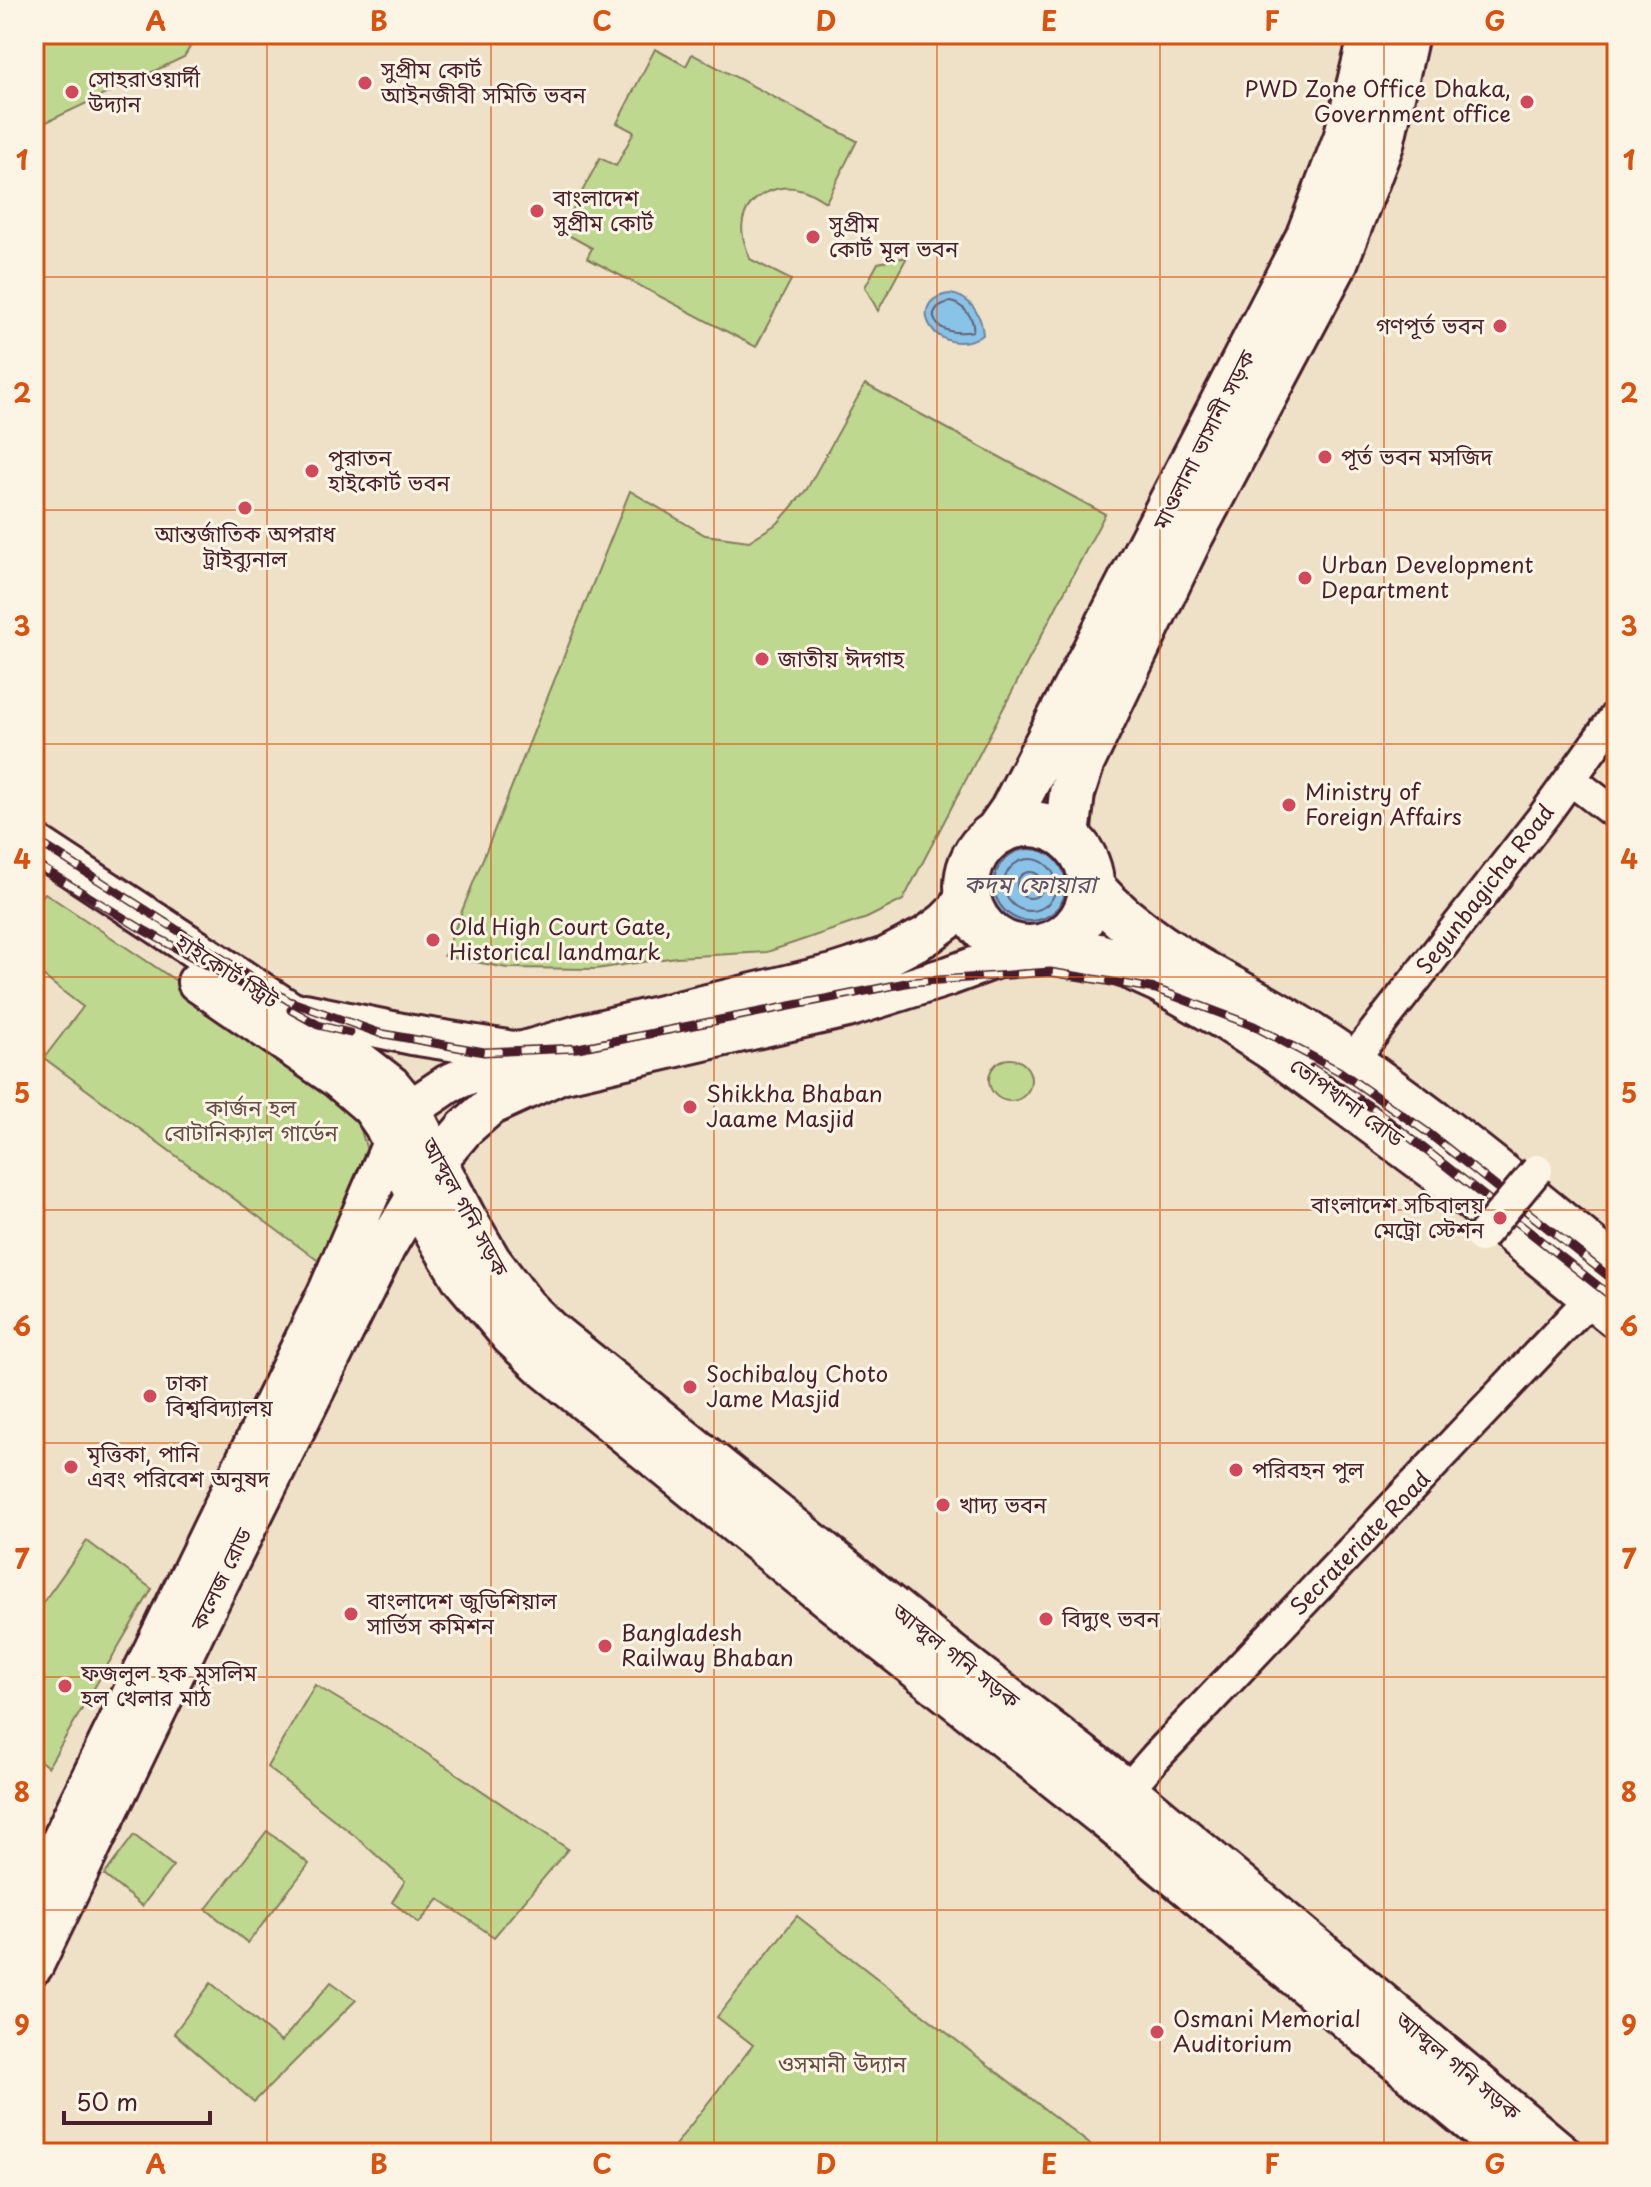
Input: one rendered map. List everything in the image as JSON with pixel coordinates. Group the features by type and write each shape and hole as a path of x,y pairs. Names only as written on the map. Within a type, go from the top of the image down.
{"highway":[{"name":"মাওলানা ভাসানী সড়ক","path":"998,831 1012,811 1308,238 1346,139 1372,34"},
{"name":"মাওলানা ভাসানী সড়ক","path":"1067,836 1072,793 1082,762 1191,535 1334,265 1381,144 1406,34"},
{"path":"1013,825 1045,825 1067,836 1084,855 1090,871 1090,901 1078,925 1057,942 1035,947 997,939 977,919 967,891 969,868 988,838 998,831 1013,825"},
{"name":"তোপখানা রোড","path":"1092,888 1143,936 1351,1062 1447,1156 1609,1294"},
{"name":"তোপখানা রোড","path":"1035,947 1098,956 1160,980 1447,1156"}],"main road":[{"name":"হাইকোর্ট স্ট্রিট","path":"34,843 361,1061 391,1085 411,1109"},
{"name":"হাইকোর্ট স্ট্রিট","path":"34,875 337,1078 371,1107 392,1143"},
{"path":"411,1109 448,1084 520,1052 867,964 926,936 958,909 967,891"},
{"name":"কলেজ রোড","path":"34,1965 386,1247 437,1161 465,1128 490,1106 540,1081 602,1063 847,1008 1035,947"},
{"path":"286,1009 412,1035 520,1052"},
{"name":"কলেজ রোড","path":"34,1901 329,1289 392,1143 411,1109"},
{"name":"আব্দুল গনি সড়ক","path":"411,1109 491,1260 526,1306 549,1329 928,1635 1127,1789 1499,2131"},
{"name":"আব্দুল গনি সড়ক","path":"392,1143 415,1197 461,1278 511,1337 545,1369 804,1580 1499,2131 1562,2153"}],"street":[{"name":"Segunbagicha Road","path":"1351,1062 1617,714"},
{"path":"1570,779 1617,815"},
{"path":"1481,1237 1537,1170"},
{"name":"Secrateriate Road","path":"1104,1818 1127,1789 1609,1294"}],"green space":[{"name":"সোহরাওয়ার্দী উদ্যান","path":"34,34 198,34 184,57 34,128"},
{"path":"655,49 686,66 692,54 857,141 826,202 806,191 775,189 758,198 746,212 742,231 750,259 791,280 756,347 587,258 592,248 561,231 600,158 616,166 634,132 617,123"},
{"path":"907,257 878,311 865,287 878,263"},
{"path":"865,384 1105,514 903,900 867,918 767,952 676,957 596,969 507,968 444,956 630,491 705,535 749,541 778,523 807,489"},
{"name":"কার্জন হল বোটানিক্যাল গার্ডেন","path":"45,893 293,1059 354,1107 372,1167 328,1268 44,1058 83,1007 34,969 34,906"},
{"path":"1010,1059 1025,1065 1031,1080 1025,1095 1010,1101 995,1095 989,1080 995,1065"},
{"name":"ফজলুল হক মুসলিম হল খেলার মাঠ","path":"87,1541 152,1589 48,1767 34,1756 34,1615"},
{"path":"315,1685 407,1740 568,1849 494,1937 439,1899 419,1923 392,1902 405,1881 355,1836 267,1767"},
{"path":"267,1831 309,1864 248,1943 206,1909"},
{"path":"134,1835 173,1866 142,1906 104,1875"},
{"name":"ওসমানী উদ্যান","path":"797,1916 1101,2153 669,2153 753,2045 717,2017"},
{"path":"331,1982 356,2000 254,2102 174,2033 211,1983 281,2042"}],"water":[{"path":"950,294 963,298 974,308 983,335 966,341 951,341 939,336 931,327 927,317 928,306 936,298"},
{"name":"কদম ফোয়ারা","path":"1030,841 1047,845 1061,854 1070,868 1074,885 1070,902 1061,916 1047,925 1030,929 1013,925 999,916 990,902 986,885 990,868 999,854 1013,845"}],"railway":[{"path":"34,839 289,1001 379,1033 484,1052 578,1048 911,982 1050,972 1156,989 1254,1026 1339,1071 1427,1132 1617,1283"},
{"path":"34,863 140,928 252,990"},
{"path":"291,1010 318,1025 350,1033"},
{"path":"1312,1068 1374,1109 1617,1301"}],"place":[{"name":"সুপ্রীম কোর্ট আইনজীবী সমিতি ভবন","path":"365,83"},
{"name":"সোহরাওয়ার্দী উদ্যান","path":"72,92"},
{"name":"PWD Zone Office Dhaka, Government office","path":"1527,102"},
{"name":"বাংলাদেশ সুপ্রীম কোর্ট","path":"537,211"},
{"name":"সুপ্রীম কোর্ট মূল ভবন","path":"813,237"},
{"name":"গণপূর্ত ভবন","path":"1500,326"},
{"name":"পূর্ত ভবন মসজিদ","path":"1325,457"},
{"name":"পুরাতন হাইকোর্ট ভবন","path":"312,471"},
{"name":"আন্তর্জাতিক অপরাধ ট্রাইব্যুনাল","path":"245,508"},
{"name":"Urban Development Department","path":"1305,578"},
{"name":"জাতীয় ঈদগাহ","path":"762,659"},
{"name":"Ministry of Foreign Affairs","path":"1289,805"},
{"name":"Old High Court Gate, Historical landmark","path":"433,940"},
{"name":"Shikkha Bhaban Jaame Masjid","path":"690,1107"},
{"name":"বাংলাদেশ সচিবালয় মেট্রো স্টেশন","path":"1500,1218"},
{"name":"Sochibaloy Choto Jame Masjid","path":"690,1387"},
{"name":"ঢাকা বিশ্ববিদ্যালয়","path":"150,1396"},
{"name":"মৃত্তিকা, পানি এবং পরিবেশ অনুষদ","path":"71,1467"},
{"name":"পরিবহন পুল","path":"1236,1470"},
{"name":"খাদ্য ভবন","path":"943,1505"},
{"name":"বাংলাদেশ জুডিশিয়াল সার্ভিস কমিশন","path":"351,1614"},
{"name":"বিদ্যুৎ ভবন","path":"1046,1619"},
{"name":"Bangladesh Railway Bhaban","path":"605,1646"},
{"name":"ফজলুল হক মুসলিম হল খেলার মাঠ","path":"65,1686"},
{"name":"Osmani Memorial Auditorium","path":"1157,2032"}]}
